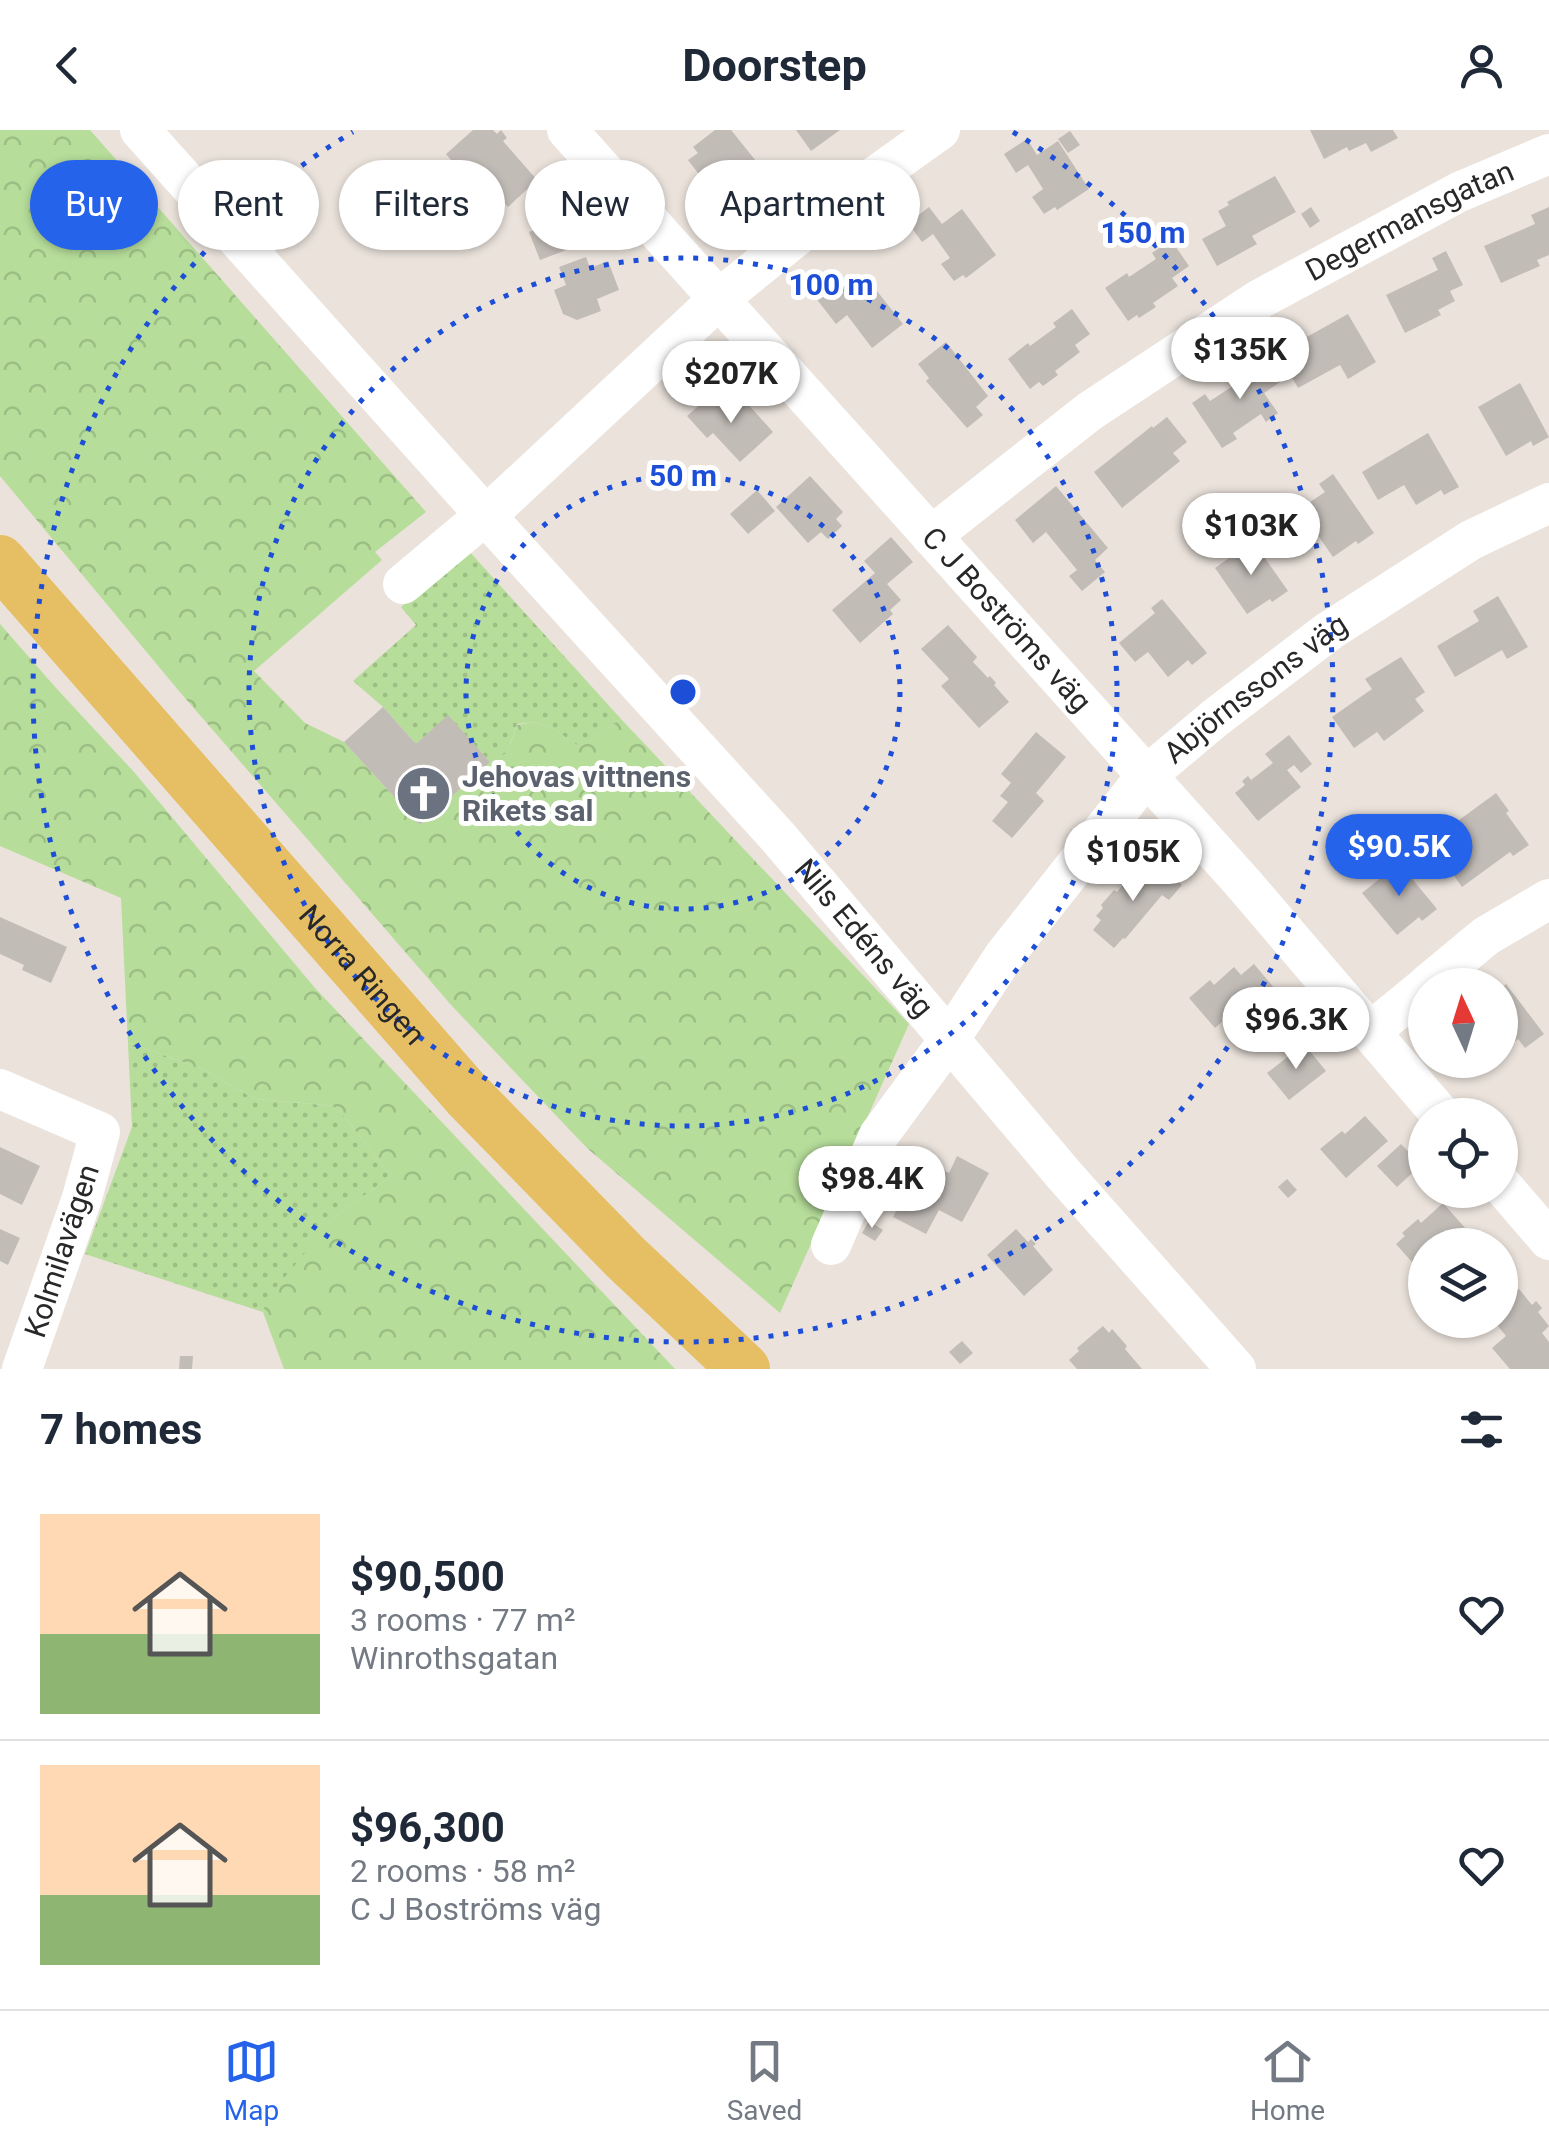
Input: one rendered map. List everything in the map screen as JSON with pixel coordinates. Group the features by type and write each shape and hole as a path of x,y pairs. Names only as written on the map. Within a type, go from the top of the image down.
{"main road":[{"name":"Norra Ringen","path":"0,561 467,1095 625,1257 744,1369"}],"street":[{"name":"Nils Edéns väg","path":"140,130 778,837 1065,1176 1236,1369"},
{"name":"C J Boströms väg","path":"567,130 1243,883 1427,1098"},
{"path":"403,584 485,516 720,298 838,202 940,130"},
{"name":"Degermansgatan","path":"932,536 1090,410 1260,299 1459,192 1549,154"},
{"name":"Abjörnssons väg","path":"831,1245 879,1135 950,1040 1004,956 1146,776 1328,631 1471,540 1549,503"},
{"path":"1448,968 1486,936 1549,899"},
{"path":"1370,1032 1408,1001"},
{"name":"Kolmilavägen","path":"0,1089 100,1132 82,1198 22,1369"},
{"path":"1518,1204 1549,1240"}],"green space":[{"path":"0,130 90,130 116,160 30,160 30,250 158,250 158,207 178,230 178,250 196,250 426,512 375,552 382,560 254,671 305,723 344,742 420,825 490,762 507,753 517,725 534,722 580,747 621,719 909,1024 780,1313 587,1148 452,1006 179,691 0,476"},
{"path":"468,550 621,719 580,747 534,722 517,724 507,753 490,762 448,716 416,744 353,681 416,625 401,607"},
{"path":"0,624 134,772 315,988 675,1369 284,1369 263,1312 268,1297 337,1215 391,1176 336,1106 255,1099 201,1068 128,1043 121,898 0,846"},
{"path":"128,1043 201,1068 255,1099 336,1106 391,1176 337,1215 269,1297 263,1312 85,1254 132,1127"}],"building":[{"path":"473,130 493,130 497,134 501,130 507,138 503,141 525,166 525,191 508,207 505,160 451,160 446,154"},
{"path":"715,130 731,130 755,160 688,160 698,153 693,147"},
{"path":"796,130 840,130 811,151"},
{"path":"1310,130 1393,130 1398,138 1371,152 1366,143 1349,151 1347,147 1324,159"},
{"path":"1070,131 1080,145 1068,153 1058,139"},
{"path":"1027,139 1037,155 1058,141 1089,189 1044,214 1032,197 1043,189 1028,165 1016,173 1004,154"},
{"path":"1275,176 1296,212 1252,236 1257,244 1217,266 1202,239 1226,226 1218,211"},
{"path":"929,207 942,224 962,209 996,255 966,278 963,275 954,281 941,264 950,258 933,234 922,242 920,239 920,214"},
{"path":"1311,207 1320,221 1310,228 1301,214"},
{"path":"1549,207 1549,255 1537,260 1540,266 1501,283 1484,246 1535,224 1531,215"},
{"path":"1171,240 1189,266 1172,278 1178,286 1153,303 1156,307 1128,321 1105,288 1156,259 1152,253"},
{"path":"536,250 566,250 540,260"},
{"path":"1446,251 1463,285 1450,291 1455,301 1438,310 1441,315 1405,333 1386,295 1438,270 1432,258"},
{"path":"586,257 590,268 608,261 619,290 597,299 601,311 577,320 563,314 554,290 566,285 559,267"},
{"path":"837,280 850,296 869,281 903,324 872,348 847,315 836,324 815,297"},
{"path":"1072,309 1090,334 1075,345 1080,352 1055,371 1058,375 1043,386 1039,382 1030,389 1008,359 1056,327 1053,323"},
{"path":"1348,314 1376,362 1348,379 1340,365 1298,388 1278,353"},
{"path":"946,342 988,396 976,407 983,415 967,428 926,381 929,378 918,364"},
{"path":"1262,355 1280,382 1264,393 1278,413 1266,422 1261,414 1233,433 1237,439 1222,448 1192,403 1205,394 1210,401 1239,382 1234,374"},
{"path":"1520,383 1549,437 1533,446 1531,441 1506,456 1478,407"},
{"path":"713,393 731,413 745,401 773,432 740,462 713,433 707,438 687,416"},
{"path":"1167,417 1187,442 1173,453 1180,461 1122,508 1094,472"},
{"path":"1428,433 1459,487 1444,495 1441,490 1416,505 1404,485 1378,500 1362,472"},
{"path":"1333,474 1374,533 1333,557 1312,527 1292,541 1279,523 1325,492 1319,484"},
{"path":"810,476 843,512 836,519 842,526 828,539 821,532 808,543 776,507"},
{"path":"1056,486 1108,548 1095,560 1105,572 1082,591 1069,576 1077,570 1046,532 1033,543 1015,520"},
{"path":"757,490 775,511 748,534 730,514"},
{"path":"891,537 913,562 887,584 901,600 890,610 893,614 860,643 832,610 875,573 864,561"},
{"path":"1253,541 1288,591 1247,614 1215,568"},
{"path":"1498,596 1528,647 1507,659 1502,650 1455,677 1437,646 1479,621 1473,611"},
{"path":"1162,599 1207,653 1192,665 1188,660 1168,677 1148,652 1135,662 1119,643 1155,613 1151,608"},
{"path":"948,625 977,657 973,662 990,676 1009,702 979,728 941,686 949,679 921,649"},
{"path":"1401,657 1425,692 1415,699 1424,711 1384,741 1377,732 1354,748 1332,717 1372,689 1365,679"},
{"name":"Jehovas vittnens Rikets sal","path":"383,707 416,744 448,715 490,762 420,825 344,742"},
{"path":"1036,732 1066,757 1036,793 1044,801 1012,838 992,821 1008,802 1000,796 1011,783 1001,774"},
{"path":"1289,735 1312,764 1301,773 1294,765 1287,770 1301,787 1258,821 1235,793 1245,785 1242,781 1248,776 1251,780 1273,763 1265,754"},
{"path":"1496,793 1529,845 1513,856 1510,852 1462,887 1445,863 1471,845 1455,823"},
{"path":"1399,863 1437,909 1422,921 1419,917 1397,935 1362,893"},
{"path":"1157,864 1182,885 1169,900 1162,895 1114,948 1093,930 1101,920 1096,916 1103,908 1101,905 1135,870 1145,879"},
{"path":"0,917 67,947 51,983 22,970 24,965 0,954"},
{"path":"1254,964 1275,989 1262,1002 1254,993 1215,1028 1189,998 1210,980 1214,985 1234,967 1241,975"},
{"path":"1518,1000 1544,1034 1525,1048 1518,1039"},
{"path":"1304,1044 1326,1071 1289,1100 1267,1073"},
{"path":"1365,1116 1388,1141 1346,1178 1320,1149"},
{"path":"1401,1144 1408,1151 1408,1177 1397,1187 1377,1166"},
{"path":"0,1147 40,1166 22,1205 0,1194"},
{"path":"957,1156 989,1173 962,1222 939,1210 926,1234 893,1217 918,1169 938,1180 943,1170 949,1173"},
{"path":"1287,1179 1297,1190 1288,1198 1278,1187"},
{"path":"1438,1208 1447,1208 1465,1228 1408,1228 1408,1258 1396,1244 1405,1236 1402,1233 1418,1219 1421,1223"},
{"path":"869,1221 883,1230 875,1241 862,1233"},
{"path":"0,1229 20,1238 8,1265 0,1261"},
{"path":"1016,1229 1028,1242 1031,1239 1036,1244 1033,1246 1053,1270 1024,1296 987,1255"},
{"path":"1518,1290 1532,1305 1536,1301 1542,1308 1538,1312 1549,1326 1542,1333 1549,1342 1549,1369 1510,1369 1492,1348 1504,1338 1518,1338"},
{"path":"1103,1326 1109,1333 1112,1329 1142,1369 1077,1369 1069,1360"},
{"path":"962,1341 973,1353 960,1364 949,1352"},
{"path":"180,1356 193,1356 192,1369 179,1369"}],"place":[{"name":"Jehovas vittnens Rikets sal","path":"423,794"}]}
